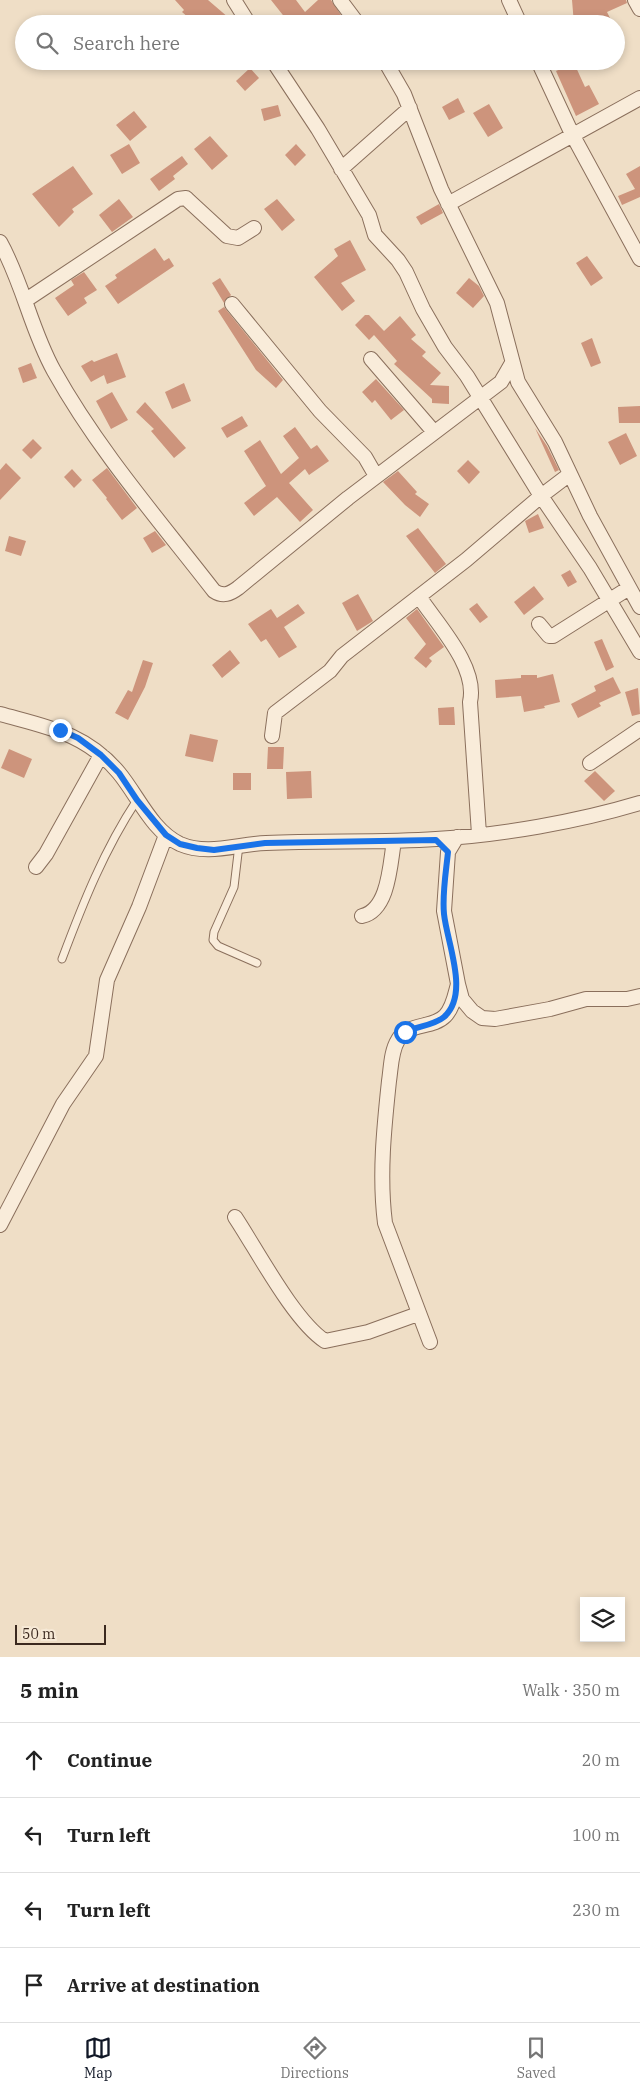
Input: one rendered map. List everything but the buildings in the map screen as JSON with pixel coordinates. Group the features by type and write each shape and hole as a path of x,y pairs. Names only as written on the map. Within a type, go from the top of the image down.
{"street":[{"path":"234,0 243,15"},
{"path":"340,0 351,15"},
{"path":"509,0 516,15"},
{"path":"635,0 640,9"},
{"path":"279,70 318,129 369,215 375,235 398,260 437,334 481,398 541,496 610,600 640,652"},
{"path":"390,70 410,108 448,204 497,303 518,382 542,420 590,516 640,607"},
{"path":"542,70 572,134 640,259"},
{"path":"448,204 640,98"},
{"path":"341,169 410,108"},
{"path":"26,300 178,199 186,198 227,236 238,238 254,228"},
{"path":"0,242 11,261 42,348 62,384 112,461 217,593 229,594 238,588 376,476 501,382 512,363"},
{"path":"232,304 320,411 364,457 376,476"},
{"path":"371,359 434,432"},
{"path":"501,382 518,382"},
{"path":"272,736 275,713 330,670 342,656 420,598 512,523 541,496 570,474"},
{"path":"539,624 549,636 553,636 629,588"},
{"path":"420,598 462,659 472,681 473,690 470,702 479,834"},
{"path":"0,714 60,730 78,738 101,755 119,773 137,800 166,835 180,844 197,848 214,850 239,845 457,838 602,813 640,803"},
{"path":"590,763 640,729"},
{"path":"36,867 46,854 101,755"},
{"path":"0,1225 63,1104 96,1056 107,980 139,907 166,835"},
{"path":"457,838 448,852 444,911 462,999 472,1011 482,1018 495,1019 550,1009 586,999 627,999 640,996"},
{"path":"436,840 448,852"},
{"path":"362,916 369,915 379,905 387,882 394,841"},
{"path":"430,1342 385,1223 383,1197 384,1125 392,1058 398,1040 405,1032 434,1023 445,1016 452,1004 458,984"},
{"path":"236,1217 296,1312 317,1336 325,1341 368,1332 418,1314"}],"lane":[{"path":"62,959 91,883 117,830 137,800"},
{"path":"239,845 234,887 214,932 213,940 218,946 257,963"}],"route":[{"path":"60,730 78,738 101,755 119,773 137,800 166,835 180,844 214,850 239,845 265,843 436,840 448,852 444,911 446,932 458,984 452,1004 445,1016 434,1023 416,1027 405,1032"}]}
